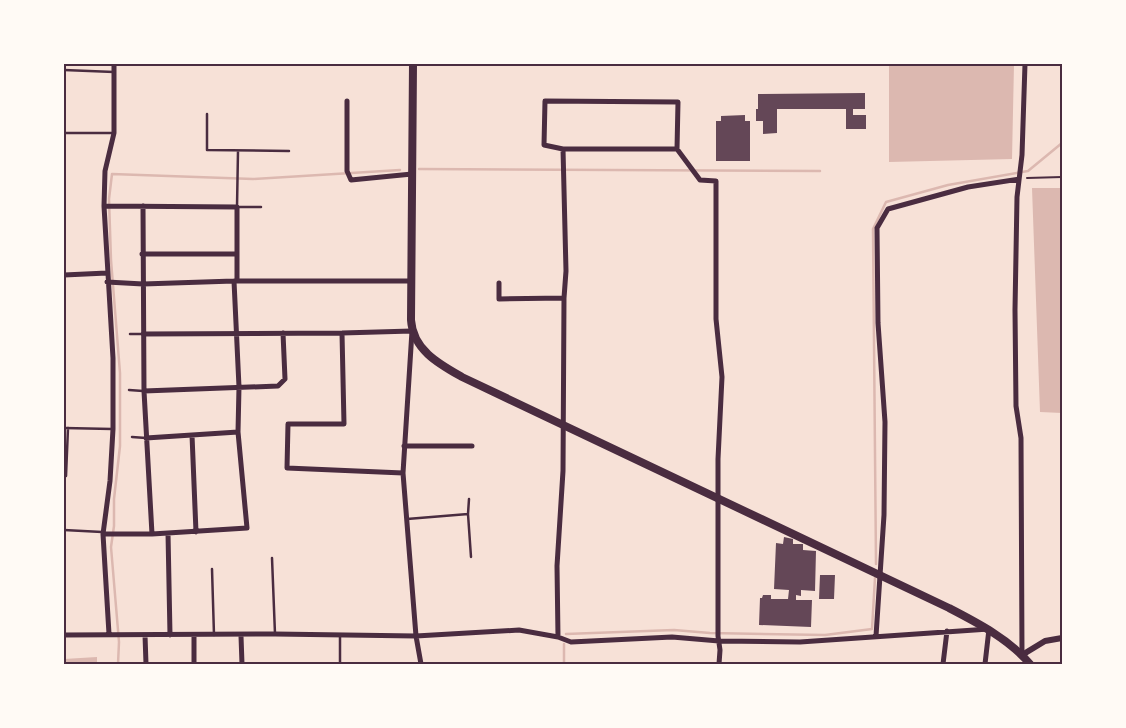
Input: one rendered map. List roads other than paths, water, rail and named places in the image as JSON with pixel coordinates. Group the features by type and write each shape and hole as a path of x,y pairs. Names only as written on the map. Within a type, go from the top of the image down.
{"highway":[{"path":"413,64 412,331 422,350 442,366 879,574 989,629 1022,655 1030,664"}],"street":[{"path":"109,634 104,533 114,429 113,358 104,206 105,171 114,133 114,64"},
{"path":"1022,655 1021,438 1016,406 1015,310 1017,197 1021,168 1025,64"},
{"path":"347,101 348,174 351,180 412,174"},
{"path":"677,149 563,149 544,145 545,101 678,102 677,149 700,180 716,181 716,319 722,377 718,459 719,664"},
{"path":"558,637 557,566 563,471 564,298 566,272 563,149"},
{"path":"876,636 884,514 885,422 878,322 877,228 888,209 968,187 1020,178"},
{"path":"104,206 237,207 235,281 239,387 238,432 247,528 152,534 104,533"},
{"path":"143,206 144,391 152,534"},
{"path":"142,254 237,254"},
{"path":"64,275 107,273"},
{"path":"107,282 143,284 235,281 411,281"},
{"path":"499,283 499,299 564,298"},
{"path":"144,334 412,331 403,473 416,636 420,664"},
{"path":"144,391 278,386 285,379 283,333"},
{"path":"342,333 344,424 288,424 287,468 403,473"},
{"path":"146,438 238,432"},
{"path":"192,435 196,532"},
{"path":"404,446 472,446"},
{"path":"168,533 170,635"},
{"path":"64,635 241,636 275,634 416,636 518,630 558,637 571,642 718,636 800,642 989,629 985,664"},
{"path":"943,664 946,631"},
{"path":"145,635 146,664"},
{"path":"194,635 194,664"},
{"path":"241,636 242,664"},
{"path":"1022,655 1045,641 1062,638"}],"lane":[{"path":"64,70 114,72"},
{"path":"207,114 207,150 289,151"},
{"path":"64,132 114,133"},
{"path":"238,151 237,207 261,207"},
{"path":"130,334 144,334"},
{"path":"129,390 144,391"},
{"path":"66,476 66,428 114,429"},
{"path":"132,437 146,438"},
{"path":"469,499 468,514 471,557"},
{"path":"406,519 468,514"},
{"path":"64,530 104,533"},
{"path":"272,558 275,634"},
{"path":"212,569 214,635"},
{"path":"340,636 340,664"}],"waterway":[{"path":"876,564 873,229 886,202 948,185 1028,171 1062,143"},
{"path":"419,169 820,171"},
{"path":"118,664 119,642 111,547 120,446 120,373 111,260 109,199 112,174 253,179 400,170"},
{"path":"566,634 674,630 710,633 825,635 872,629 875,578"},
{"path":"564,644 564,664"}]}
